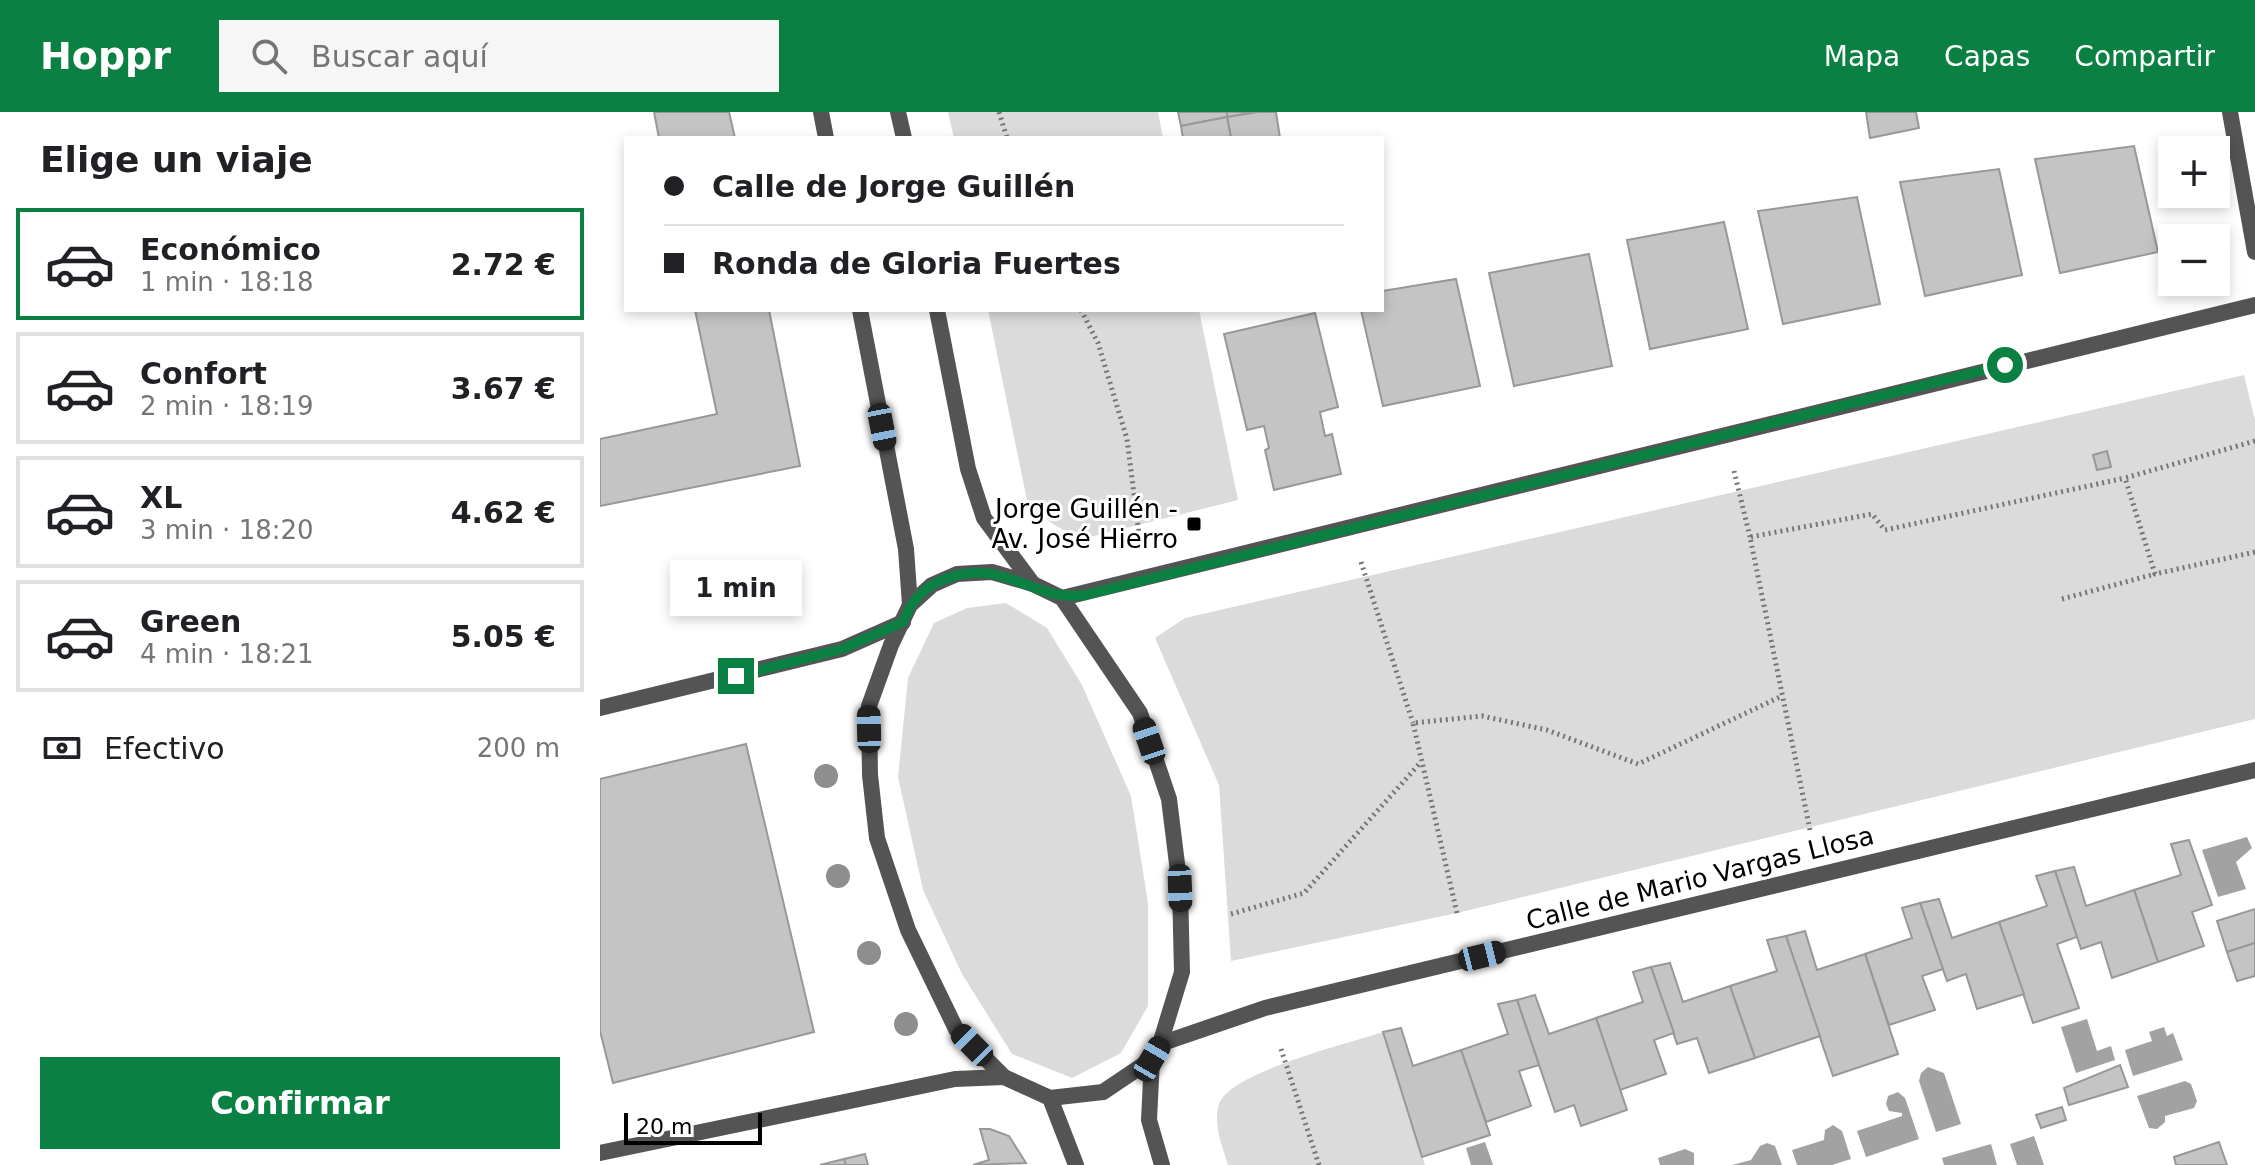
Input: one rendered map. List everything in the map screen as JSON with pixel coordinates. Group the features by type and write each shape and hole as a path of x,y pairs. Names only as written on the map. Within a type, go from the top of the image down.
{"street":[{"path":"821,112 826,136"},
{"path":"898,112 904,136"},
{"path":"2230,112 2255,252"},
{"path":"1062,598 2255,305"},
{"path":"860,312 906,549 910,605"},
{"path":"937,312 968,469 984,518 1033,584"},
{"path":"1076,1165 1050,1098 1004,1077 956,1029 908,930 877,838 870,775 869,706 910,605 932,585 957,574 992,572 1033,584 1062,598 1140,713 1169,799 1180,888 1182,972 1156,1052 1149,1120 1162,1165"},
{"path":"600,708 842,649 903,622"},
{"name":"Calle de Mario Vargas Llosa","path":"1050,1098 1103,1092 1156,1052 1265,1008 2255,770"},
{"path":"600,1153 955,1079 1004,1077"},
{"path":"628,1147 633,1165"}],"path":[{"path":"999,112 1006,136"},
{"path":"1082,312 1098,343 1127,439 1139,534"},
{"path":"1750,537 1872,514 1885,530 2125,478 2255,441"},
{"path":"1734,471 1810,830"},
{"path":"2125,478 2155,574"},
{"path":"2062,599 2255,552"},
{"path":"1361,562 1413,723 1457,913"},
{"path":"1413,723 1482,716 1547,730 1638,764 1782,696"},
{"path":"1231,914 1304,893 1421,762"},
{"path":"1281,1049 1319,1165"}],"shaded area":[{"path":"948,112 1158,112 1163,136 954,136"},
{"path":"988,312 1199,312 1238,500 1094,536 1065,530 1049,521 1027,500"},
{"path":"2244,375 2255,420 2255,719 1457,913 1231,961 1219,785 1155,638 1185,618"},
{"path":"1006,603 1047,628 1082,685 1131,796 1148,903 1148,1006 1121,1053 1072,1078 1012,1054 962,974 923,890 898,777 908,678 934,623 967,608"},
{"path":"2247,837 2252,848 2236,862 2246,889 2218,897 2202,850"},
{"path":"2087,1019 2097,1051 2111,1046 2115,1060 2076,1073 2061,1027"},
{"path":"2164,1027 2167,1036 2173,1033 2183,1060 2133,1076 2125,1050 2152,1041 2149,1032"},
{"path":"1383,1032 1425,1165 1228,1165 1217,1120 1219,1104 1228,1092 1267,1070"},
{"path":"1928,1067 1944,1073 1961,1124 1936,1132 1919,1081 1921,1073"},
{"path":"2185,1081 2191,1084 2197,1101 2194,1108 2165,1116 2165,1122 2157,1129 2149,1128 2137,1096"},
{"path":"1898,1092 1905,1098 1919,1139 1866,1157 1857,1131 1902,1116 1902,1113 1889,1111 1886,1104 1888,1096"},
{"path":"1833,1125 1842,1131 1851,1159 1832,1165 1797,1165 1792,1150 1824,1140 1825,1130"},
{"path":"2034,1136 2044,1165 2017,1165 2010,1144"},
{"path":"1485,1142 1493,1165 1471,1165 1466,1148"},
{"path":"1767,1143 1775,1146 1782,1165 1732,1165 1751,1160 1760,1146"},
{"path":"1991,1144 1997,1165 1944,1165 1942,1158"},
{"path":"1685,1149 1694,1153 1694,1165 1660,1165 1658,1158"}],"building":[{"path":"654,112 729,112 735,136 659,136"},
{"path":"1178,112 1227,112 1227,117 1181,126"},
{"path":"1227,112 1258,112 1227,117"},
{"path":"1276,112 1280,136 1231,136 1227,117"},
{"path":"1866,112 1916,112 1919,128 1870,138"},
{"path":"1227,117 1231,136 1183,136 1181,126"},
{"path":"2134,146 2158,252 2060,273 2035,159"},
{"path":"1999,169 2022,275 1925,296 1900,182"},
{"path":"1857,197 1880,304 1783,324 1758,211"},
{"path":"1724,222 1748,329 1650,349 1627,240"},
{"path":"1589,254 1612,366 1514,386 1489,273"},
{"path":"1456,279 1480,386 1383,406 1361,312 1384,312 1384,291"},
{"path":"695,312 769,312 800,466 600,506 600,439 717,414"},
{"path":"1315,313 1338,407 1320,412 1325,436 1332,434 1341,474 1274,490 1265,450 1269,448 1264,426 1247,430 1224,334"},
{"path":"2107,451 2111,467 2097,470 2093,455"},
{"path":"746,744 814,1032 613,1083 600,1031 600,779"},
{"path":"2189,840 2212,905 2192,912 2204,946 2158,962 2134,890 2181,875 2171,844"},
{"path":"2074,867 2086,906 2134,890 2158,962 2112,978 2101,942 2081,949 2055,871"},
{"path":"2055,871 2077,937 2057,944 2079,1008 2033,1023 1999,922 2047,906 2036,876"},
{"path":"1939,899 1952,938 1999,922 2024,994 1977,1009 1966,974 1947,981 1920,903"},
{"path":"1920,903 1943,969 1922,976 1935,1010 1889,1025 1865,954 1912,938 1902,908"},
{"path":"2255,909 2255,943 2227,952 2217,921"},
{"path":"1805,931 1817,970 1865,954 1898,1054 1833,1076 1786,936"},
{"path":"1786,936 1820,1036 1755,1058 1730,986 1777,971 1767,940"},
{"path":"2255,943 2255,976 2237,981 2227,952"},
{"path":"1670,963 1683,1002 1730,986 1755,1058 1709,1073 1697,1038 1677,1044 1651,967"},
{"path":"1651,967 1674,1033 1654,1040 1666,1074 1620,1090 1596,1018 1643,1002 1633,972"},
{"path":"1535,995 1549,1034 1596,1018 1627,1110 1581,1126 1574,1105 1555,1112 1517,1000"},
{"path":"1517,1000 1539,1065 1519,1071 1531,1106 1486,1122 1461,1050 1508,1034 1498,1004"},
{"path":"1401,1028 1413,1066 1461,1050 1490,1135 1422,1157 1383,1032"},
{"path":"2120,1065 2128,1087 2069,1105 2064,1088"},
{"path":"2062,1107 2066,1120 2041,1128 2036,1115"},
{"path":"980,1129 1009,1136 1026,1163 973,1165 989,1160"},
{"path":"2219,1142 2227,1165 2176,1165 2174,1157"},
{"path":"865,1154 868,1165 846,1165 844,1159"},
{"path":"844,1159 846,1165 820,1165"}],"place":[{"name":"Jorge Guillén - Av. José Hierro","path":"1194,524"}],"route":[{"path":"736,676 842,649 903,622 910,605 932,585 957,574 992,572 1033,584 1062,598 1085,595 2005,365"}]}
